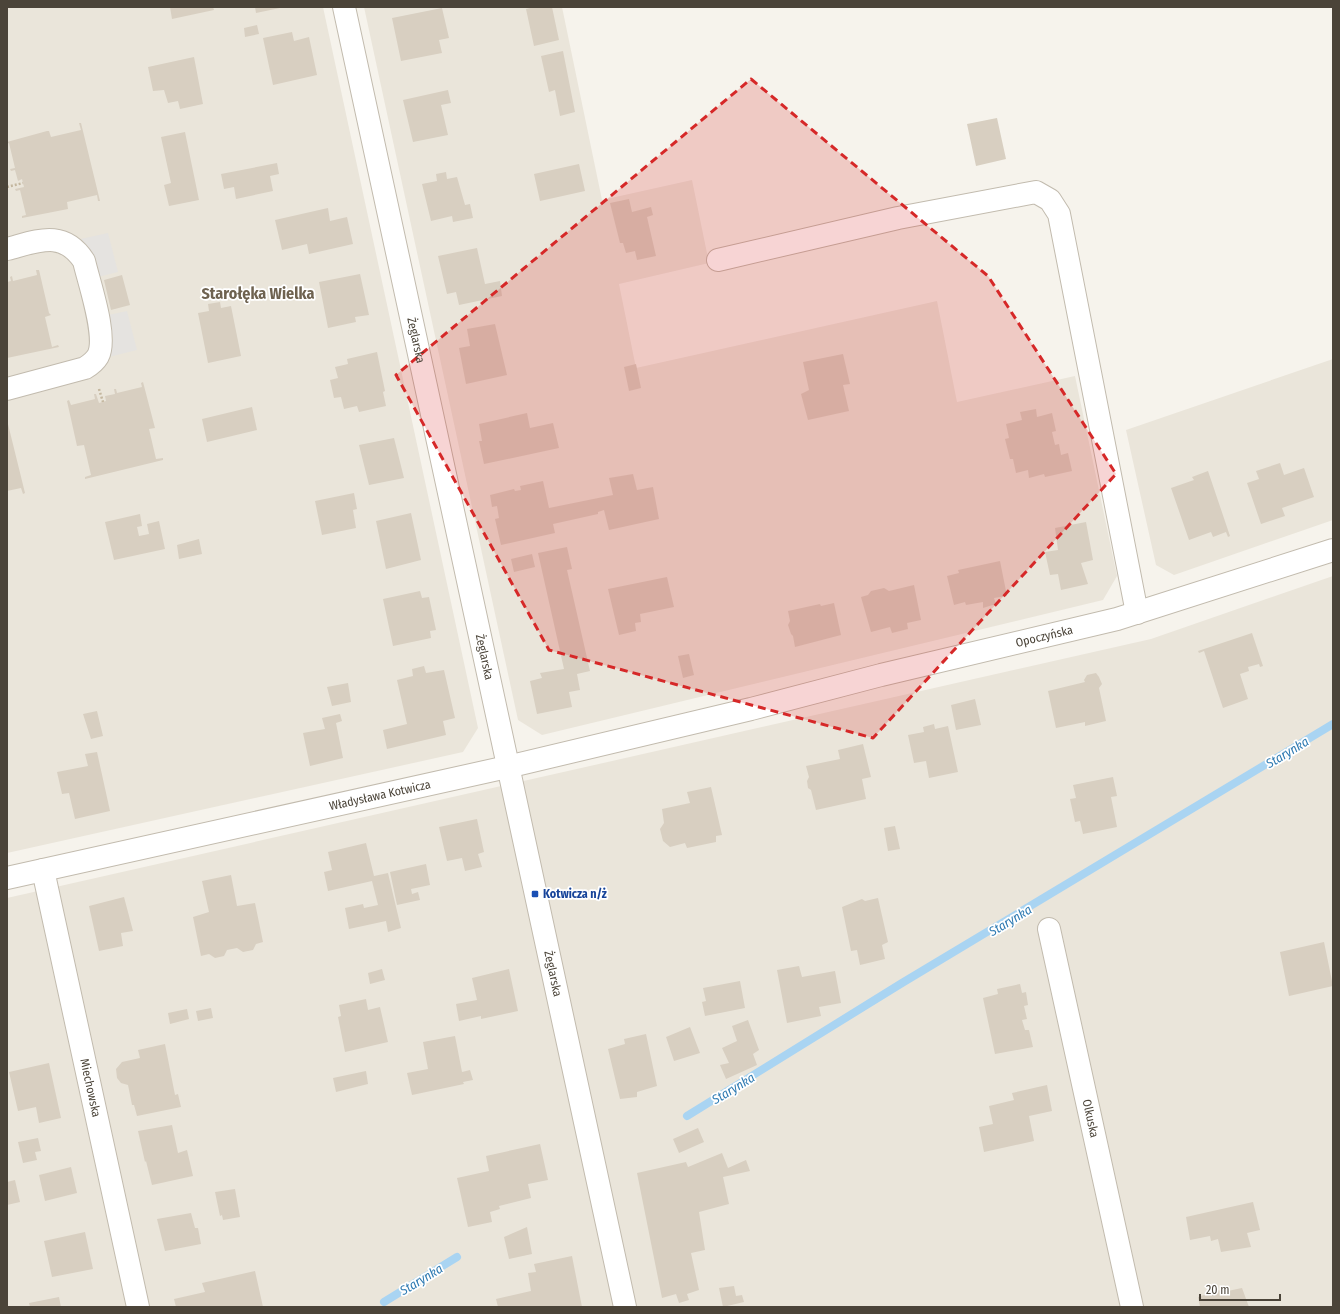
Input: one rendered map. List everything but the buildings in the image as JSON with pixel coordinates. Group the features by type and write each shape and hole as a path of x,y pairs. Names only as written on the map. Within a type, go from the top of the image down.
{"street":[{"name":"Żeglarska","path":"344,7 507,767 625,1307"},
{"path":"718,260 898,218 1036,192 1050,200 1059,214 1137,613"},
{"path":"7,249 48,239 59,240 74,248 84,261 102,336 98,356 85,368 7,388"},
{"name":"Opoczyńska","path":"751,709 881,675 1137,613 1333,550"},
{"name":"Władysława Kotwicza","path":"7,878 507,767 751,709"},
{"name":"Miechowska","path":"43,870 138,1307"},
{"name":"Olkuska","path":"1049,929 1132,1307"}],"path":[{"path":"7,187 23,183"}],"highlighted area":[{"path":"751,79 988,276 1116,474 873,738 549,650 396,375"}],"shaded area":[{"path":"7,7 323,7 478,728 463,752 7,853"},
{"path":"364,7 562,7 602,200 692,180 709,263 619,284 636,368 937,301 957,402 1075,376 1117,576 1103,600 542,735 518,720"},
{"path":"108,233 118,272 98,277 93,254 81,239"},
{"path":"127,311 137,350 109,357 113,337 108,315"},
{"path":"1333,359 1333,520 1174,575 1156,565 1126,430"},
{"path":"1333,576 1333,1307 7,1307 7,898 1151,639"}],"waterway":[{"name":"Starynka","path":"687,1116 902,983 1333,724"},
{"name":"Starynka","path":"384,1302 457,1257"}],"place":[{"name":"Kotwicza n/ż","path":"535,894"}],"district":[{"name":"Starołęka Wielka","path":"258,293"}]}
